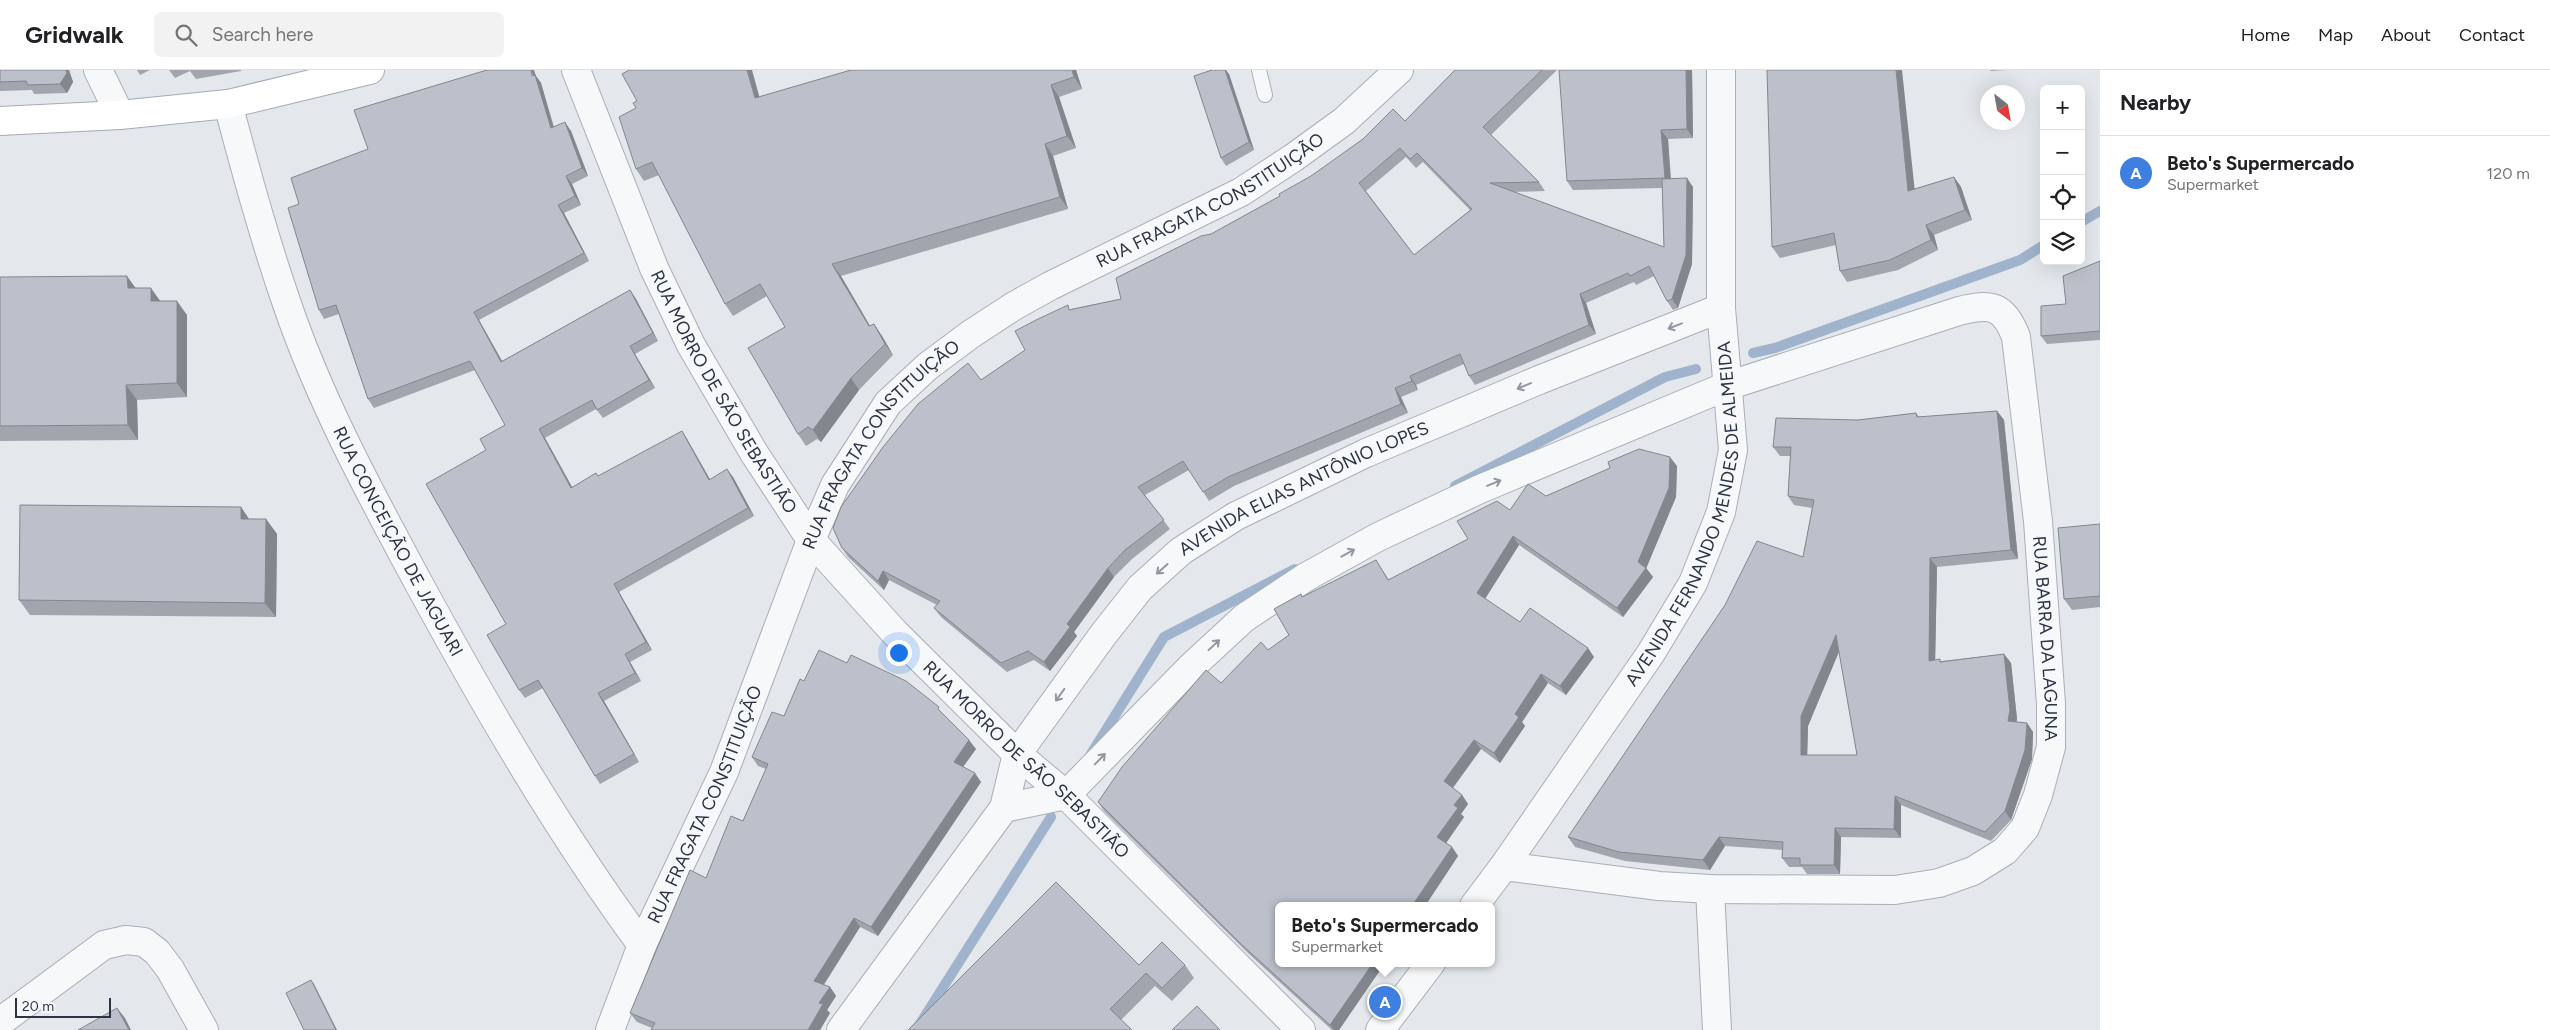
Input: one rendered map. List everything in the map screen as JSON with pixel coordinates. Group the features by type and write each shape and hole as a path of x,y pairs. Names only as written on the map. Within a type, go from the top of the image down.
{"main road":[{"path":"0,121 120,115 228,104 370,70"}],"street":[{"path":"98,70 120,115"},
{"name":"RUA MORRO DE SÃO SEBASTIÃO","path":"576,70 654,268 691,344 754,453 811,540 895,633 1017,754 1066,795 1300,1030"},
{"name":"RUA FRAGATA CONSTITUIÇÃO","path":"610,1030 642,945 724,772 811,540 835,485 888,403 928,366 971,334 1050,286 1241,192 1293,158 1344,121 1399,70"},
{"name":"AVENIDA FERNANDO MENDES DE ALMEIDA","path":"1477,902 1504,866 1651,653 1692,583 1721,512 1733,450 1721,308 1721,70"},
{"name":"RUA CONCEIÇÃO DE JAGUARI","path":"228,104 257,210 287,305 330,411 392,535 457,653 576,849 642,945"},
{"name":"RUA BARRA DA LAGUNA","path":"1504,866 1659,886 1710,889 1895,890 1939,883 1981,866 2005,851 2025,828 2038,794 2051,747 2050,695 2038,521 2016,337 2011,323 2002,313 1991,306 1959,311 1727,386"},
{"name":"AVENIDA ELIAS ANTÔNIO LOPES","path":"842,1030 861,1000 1004,808 1017,754 1103,635 1140,588 1181,551 1236,516 1366,453 1539,380 1721,308"},
{"path":"1004,808 1066,795 1190,668 1244,618 1306,576 1378,537 1480,489 1727,386"},
{"path":"1710,889 1716,1030"},
{"path":"0,1022 104,945 126,940 144,942 157,952 170,969 204,1030"},
{"path":"1380,1030 1428,967"}],"lane":[{"path":"1259,70 1265,95"}],"building":[{"path":"0,70 66,70 67,73 60,84 28,85 26,81 0,82"},
{"path":"487,70 531,70 532,76 535,75 551,128 565,122 582,168 566,176 575,196 558,205 584,253 474,312 501,362 630,290 653,333 630,346 649,380 597,410 592,400 539,429 571,488 596,473 598,476 682,431 709,480 727,469 748,508 614,584 646,642 625,654 635,673 598,693 634,754 595,776 538,680 519,690 487,635 506,624 426,484 486,450 480,439 505,425 470,361 368,399 336,305 319,310 288,208 299,204 291,178 368,149 354,110"},
{"path":"629,70 747,70 755,98 851,70 1072,70 1074,77 1051,85 1067,136 1045,144 1060,197 832,264 869,326 874,324 885,344 851,378 813,430 808,427 798,434 748,348 785,327 760,284 725,304 652,162 636,169 619,117 636,108 633,103 637,101 622,74"},
{"path":"1212,70 1225,70 1249,142 1221,158 1194,76"},
{"path":"1455,70 1542,70 1483,127 1539,182 1490,183 1664,247 1662,179 1687,178 1686,255 1672,299 1667,301 1649,266 1630,276 1628,273 1580,294 1589,325 1469,376 1460,354 1410,376 1412,381 1395,388 1401,404 1228,477 1203,492 1183,461 1138,487 1164,520 1125,550 1108,568 1067,624 1070,627 1044,662 1028,651 1001,663 934,608 940,601 883,571 878,581 842,548 833,528 841,507 883,447 918,404 968,363 981,380 1025,350 1015,331 1068,305 1069,310 1121,299 1116,278 1201,236 1211,234 1280,196 1279,194 1311,176 1363,139 1393,109 1405,121","holes":["1400,148 1410,159 1417,153 1472,209 1414,255 1359,183"]},
{"path":"1559,70 1686,70 1687,129 1661,130 1665,178 1567,181"},
{"path":"1767,70 1896,70 1908,191 1954,177 1965,210 1926,225 1931,240 1890,260 1840,271 1834,233 1772,247"},
{"path":"2100,261 2100,331 2041,336 2041,306 2066,304 2063,276"},
{"path":"127,276 128,288 151,288 151,301 177,301 177,383 126,385 128,425 0,426 0,277"},
{"path":"1997,411 2011,550 1930,558 1929,661 1940,659 1940,662 2004,654 2010,710 2008,721 2027,723 2025,750 2005,811 1985,832 1895,796 1894,829 1835,828 1834,865 1800,865 1800,858 1782,858 1783,842 1719,837 1703,860 1619,852 1568,837 1725,605 1757,541 1803,557 1814,500 1788,496 1791,447 1773,447 1776,418 1858,420 1916,413 1917,417","holes":["1836,635 1857,755 1801,755 1801,716"]},
{"path":"1639,449 1670,457 1669,488 1638,562 1646,568 1617,608 1513,536 1477,593 1520,622 1530,608 1588,648 1560,686 1541,674 1515,714 1519,717 1494,753 1474,740 1444,781 1462,795 1454,805 1458,808 1437,837 1452,847 1415,902 1275,902 1275,967 1370,967 1330,1025 1241,944 1098,802 1122,767 1206,670 1221,683 1261,642 1268,650 1289,635 1274,609 1301,594 1302,597 1376,560 1388,580 1468,539 1457,521 1497,501 1510,510 1528,484 1546,496 1610,468 1608,462"},
{"path":"20,505 241,507 241,519 266,519 265,603 19,600"},
{"path":"2100,524 2100,596 2064,599 2058,528"},
{"path":"819,650 847,663 851,655 906,681 939,707 938,709 969,740 954,762 975,773 871,927 854,918 814,981 830,987 819,1003 823,1004 808,1030 651,1030 655,1023 630,1013 690,870 706,878 731,816 743,821 768,764 752,757 772,712 784,716 800,679 804,681"},
{"path":"1056,882 1139,965 1162,942 1185,965 1162,988 1146,973 1110,1009 1132,1030 908,1030"},
{"path":"311,980 336,1030 304,1030 286,993"},
{"path":"1197,1006 1220,1030 1172,1030"},
{"path":"117,1008 129,1030 78,1030"}],"waterway":[{"path":"2084,220 2100,211"},
{"path":"1753,353 1775,348 2020,260 2040,248"},
{"path":"1455,486 1665,377 1696,369"},
{"path":"1091,754 1164,637 1295,569"},
{"path":"916,1030 1051,817"}],"place":[{"name":"Beto's Supermercado","path":"1385,1002"}]}
